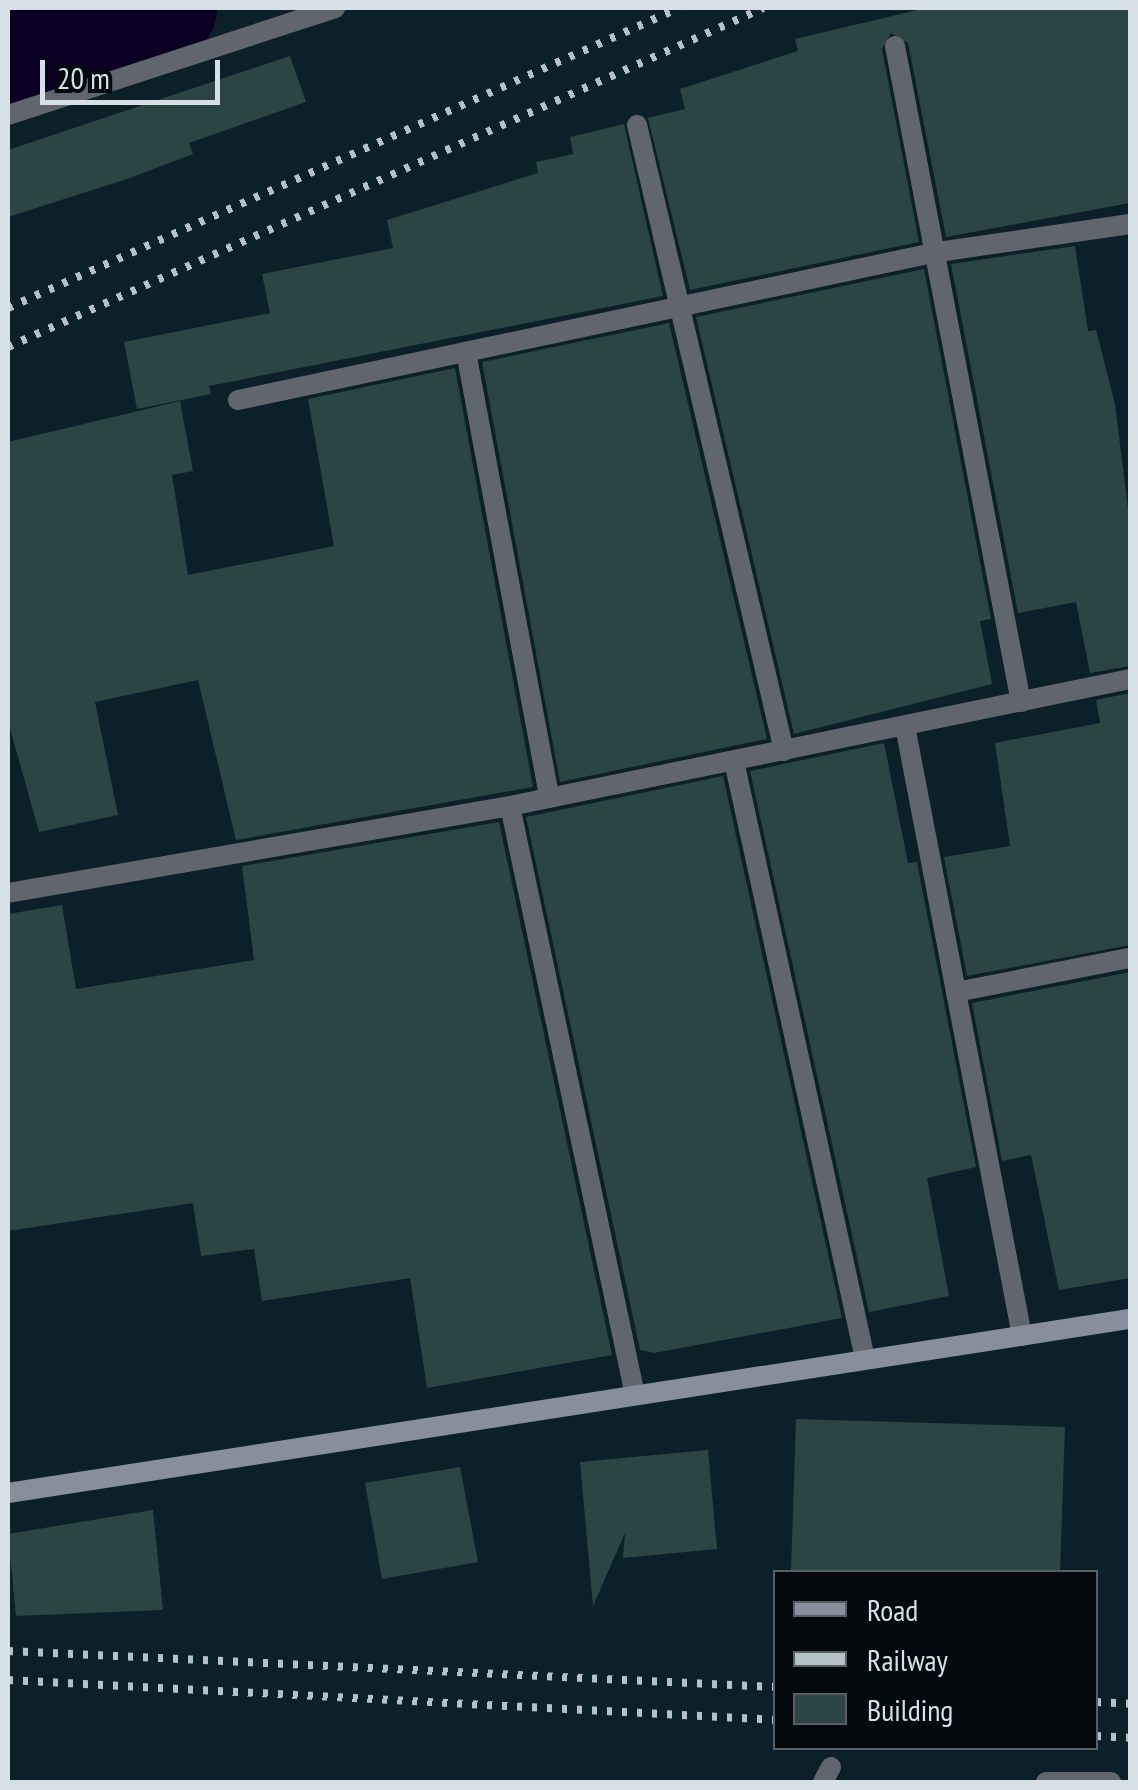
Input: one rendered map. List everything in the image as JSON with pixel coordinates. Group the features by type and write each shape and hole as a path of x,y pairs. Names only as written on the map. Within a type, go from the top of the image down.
{"street":[{"path":"8,115 335,8"},
{"path":"894,46 938,252 1022,702"},
{"path":"637,126 684,306 784,751"},
{"path":"238,400 938,252 1130,224"},
{"path":"466,352 549,797"},
{"path":"8,893 510,806 1130,680"},
{"path":"904,726 1022,1336"},
{"path":"734,761 865,1359"},
{"path":"510,806 635,1395"},
{"path":"956,992 1130,958"},
{"path":"8,1493 1130,1319"},
{"path":"1046,1782 1110,1782"}],"building":[{"path":"926,8 1130,8 1130,203 946,237 908,43 891,33 882,49 919,242 690,290 648,118 685,109 680,89 798,51 795,39"},
{"path":"290,56 306,102 189,143 193,154 8,217 8,150"},
{"path":"624,124 663,296 209,386 211,394 137,409 124,342 270,313 262,274 393,248 387,220 538,173 536,162 573,154 570,137"},
{"path":"1075,246 1088,331 1096,330 1115,404 1130,525 1130,666 1090,673 1076,602 1018,613 951,264"},
{"path":"924,269 991,619 980,621 992,684 794,734 696,317"},
{"path":"669,323 767,739 560,782 482,362"},
{"path":"455,368 533,787 236,840 198,680 95,702 118,815 39,832 8,721 8,442 180,401 193,471 172,475 188,575 334,546 308,399"},
{"path":"1130,693 1130,945 967,976 944,857 1010,846 995,743 1100,723 1096,700"},
{"path":"884,743 908,863 917,862 976,1167 927,1178 949,1296 869,1312 750,771"},
{"path":"723,776 842,1318 654,1353 640,1350 526,817"},
{"path":"499,822 612,1355 427,1388 410,1278 262,1301 254,1249 201,1256 193,1203 8,1231 8,914 62,905 76,989 254,960 242,866"},
{"path":"1130,972 1130,1278 1059,1290 1031,1155 1002,1161 972,1003"},
{"path":"796,1419 1065,1427 1060,1570 791,1570"},
{"path":"708,1450 717,1549 623,1558 625,1533 593,1606 580,1462"},
{"path":"460,1467 478,1562 382,1579 365,1483"},
{"path":"153,1510 163,1610 16,1616 8,1534"}],"waterway":[{"path":"8,58 163,8"}],"railway":[{"path":"8,308 679,8"},
{"path":"8,347 763,8"},
{"path":"8,1651 773,1687"},
{"path":"8,1680 773,1720"},
{"path":"1098,1702 1130,1704"},
{"path":"1098,1736 1130,1738"}]}
